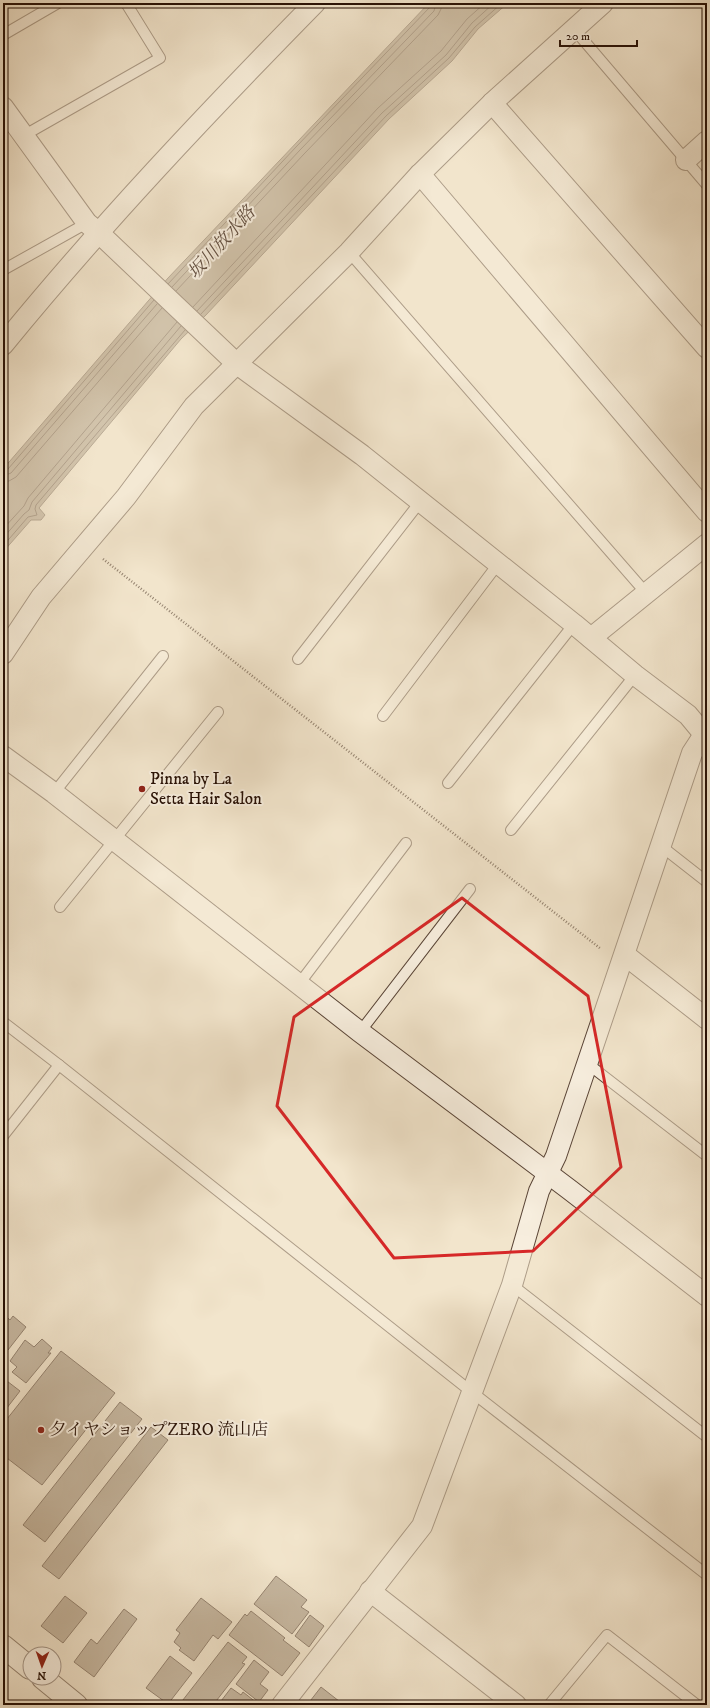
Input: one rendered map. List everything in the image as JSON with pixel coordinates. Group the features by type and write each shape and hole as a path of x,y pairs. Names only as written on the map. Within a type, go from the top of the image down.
{"street":[{"path":"3,345 45,294 93,228 315,3"},
{"path":"3,654 41,597 126,497 194,406 349,252 420,174 492,103 603,3"},
{"path":"492,103 707,348"},
{"path":"3,107 93,228 237,364 362,455 574,624 636,676 688,715 706,734 692,753 556,1156 539,1191 512,1285 473,1393 422,1526 282,1705"},
{"path":"686,160 707,141"},
{"path":"420,174 707,512"},
{"path":"591,638 707,544"},
{"path":"3,756 115,840 360,1032 707,1296"},
{"path":"623,960 707,1019"},
{"path":"370,1591 516,1705"},
{"path":"3,1646 22,1661"},
{"path":"53,1686 76,1705"}],"lane":[{"path":"3,35 58,3"},
{"path":"24,136 160,58 126,3"},
{"path":"574,29 707,185"},
{"path":"3,270 93,228"},
{"path":"349,252 646,593"},
{"path":"298,659 420,502"},
{"path":"383,716 498,564"},
{"path":"448,783 574,624"},
{"path":"54,793 163,656"},
{"path":"511,830 636,676"},
{"path":"60,907 218,712"},
{"path":"299,984 406,843"},
{"path":"661,846 707,882"},
{"path":"360,1032 470,889"},
{"path":"3,1022 473,1393 707,1575"},
{"path":"588,1064 707,1156"},
{"path":"3,1136 59,1065"},
{"path":"512,1285 707,1437"},
{"path":"549,1705 606,1635 697,1705"}],"path":[{"path":"85,545 623,960"}],"highlighted area":[{"path":"462,898 588,996 621,1167 533,1251 394,1258 277,1106 294,1017"}],"water":[{"name":"坂川放水路","path":"429,3 508,3 478,29 452,61 389,119 206,315 181,339 39,508 45,515 41,520 31,520 3,552 3,469 168,278"}],"building":[{"path":"3,1314 10,1320 13,1316 26,1327 8,1350 3,1345"},
{"path":"42,1339 52,1348 48,1353 51,1353 26,1383 12,1372 17,1367 10,1361 25,1340 34,1347"},
{"path":"61,1351 115,1393 42,1485 3,1455 3,1424"},
{"path":"3,1378 20,1391 3,1413"},
{"path":"120,1402 142,1419 45,1542 23,1525"},
{"path":"151,1427 168,1440 59,1579 42,1566"},
{"path":"276,1576 307,1600 301,1607 309,1612 292,1634 254,1604"},
{"path":"65,1596 87,1613 63,1643 41,1626"},
{"path":"201,1598 232,1622 218,1639 213,1635 194,1661 179,1650 181,1648 174,1642 180,1633 176,1630"},
{"path":"124,1609 137,1619 94,1677 74,1662 91,1639 97,1644"},
{"path":"251,1611 285,1638 283,1640 300,1653 282,1676 229,1635 245,1614 247,1616"},
{"path":"310,1615 324,1626 309,1647 295,1636"},
{"path":"228,1642 247,1657 242,1663 245,1664 213,1705 179,1705"},
{"path":"170,1656 192,1673 168,1704 146,1688"},
{"path":"254,1660 269,1672 260,1684 268,1690 259,1702 236,1684"},
{"path":"321,1687 344,1705 307,1705"},
{"path":"231,1688 241,1695 243,1692 257,1703 255,1705 218,1705"}],"place":[{"name":"Pinna by La Setta Hair Salon","path":"142,789"},
{"name":"夕イヤショップZERO 流山店","path":"41,1430"}]}
